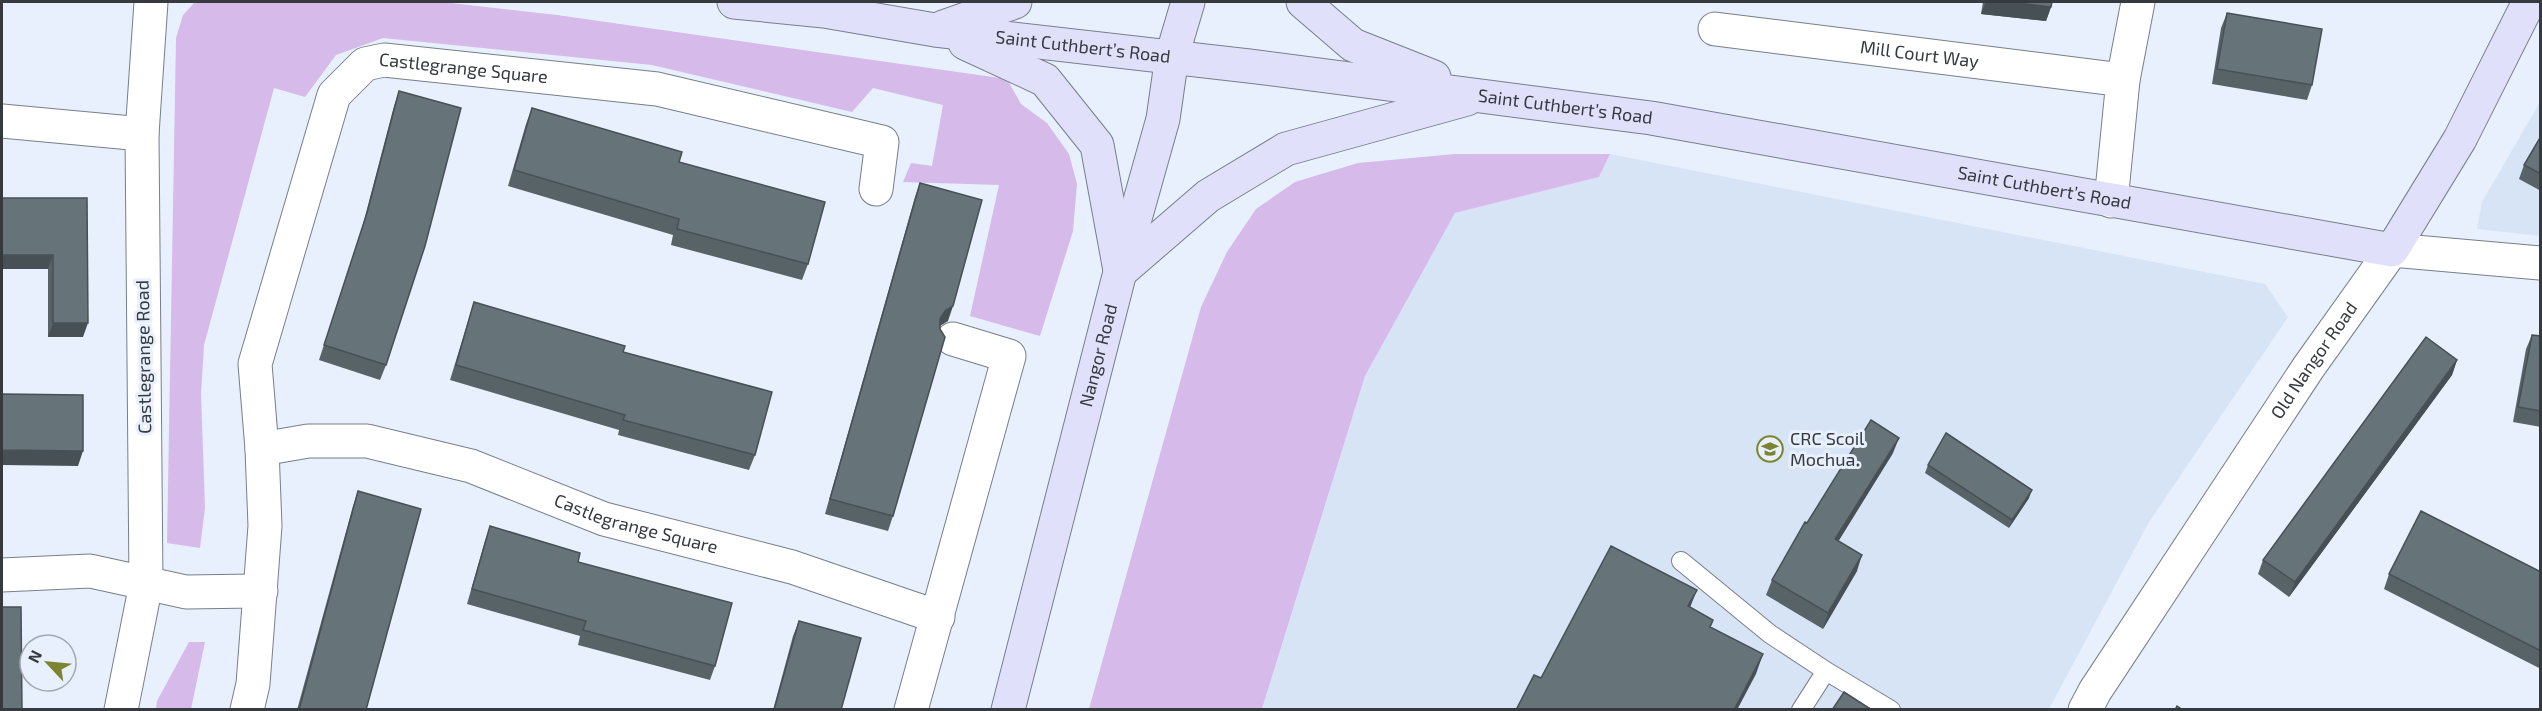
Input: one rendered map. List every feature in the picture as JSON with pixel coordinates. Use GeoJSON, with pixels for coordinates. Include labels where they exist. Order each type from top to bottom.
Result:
{"type":"FeatureCollection","features":[{"type":"Feature","properties":{"kind":"street","name":"Castlegrange Road"},"geometry":{"type":"LineString","coordinates":[[121,710],[146,584],[142,134],[151,2]]}},
{"type":"Feature","properties":{"kind":"street","name":"Saint Cuthbert’s Road"},"geometry":{"type":"LineString","coordinates":[[734,2],[824,11],[935,30],[1172,56],[1651,118],[2392,250]]}},
{"type":"Feature","properties":{"kind":"street"},"geometry":{"type":"LineString","coordinates":[[935,30],[1015,2]]}},
{"type":"Feature","properties":{"kind":"street","name":"Nangor Road"},"geometry":{"type":"LineString","coordinates":[[1008,710],[1120,273],[1163,119],[1172,56],[1188,2]]}},
{"type":"Feature","properties":{"kind":"street"},"geometry":{"type":"LineString","coordinates":[[1303,2],[1353,45],[1480,96]]}},
{"type":"Feature","properties":{"kind":"street"},"geometry":{"type":"LineString","coordinates":[[2111,201],[2123,80],[2138,2]]}},
{"type":"Feature","properties":{"kind":"street","name":"Old Nangor Road"},"geometry":{"type":"LineString","coordinates":[[2085,710],[2095,691],[2308,368],[2392,250],[2460,139],[2529,2]]}},
{"type":"Feature","properties":{"kind":"street","name":"Mill Court Way"},"geometry":{"type":"LineString","coordinates":[[1715,29],[2123,80]]}},
{"type":"Feature","properties":{"kind":"street"},"geometry":{"type":"LineString","coordinates":[[935,30],[1045,80],[1097,146],[1120,273]]}},
{"type":"Feature","properties":{"kind":"street","name":"Castlegrange Square"},"geometry":{"type":"LineString","coordinates":[[247,710],[253,684],[265,526],[255,364],[334,95],[365,64],[384,60],[657,89],[882,141],[876,189]]}},
{"type":"Feature","properties":{"kind":"street"},"geometry":{"type":"LineString","coordinates":[[1120,273],[1208,196],[1286,149],[1480,96]]}},
{"type":"Feature","properties":{"kind":"street"},"geometry":{"type":"LineString","coordinates":[[2,121],[142,134]]}},
{"type":"Feature","properties":{"kind":"street"},"geometry":{"type":"LineString","coordinates":[[2392,250],[2541,263]]}},
{"type":"Feature","properties":{"kind":"street"},"geometry":{"type":"LineString","coordinates":[[911,710],[1009,356],[953,339]]}},
{"type":"Feature","properties":{"kind":"street","name":"Castlegrange Square"},"geometry":{"type":"LineString","coordinates":[[262,449],[308,441],[367,441],[471,466],[604,519],[792,567],[938,617]]}},
{"type":"Feature","properties":{"kind":"street"},"geometry":{"type":"LineString","coordinates":[[2,575],[90,571],[186,592],[261,591]]}},
{"type":"Feature","properties":{"kind":"lane"},"geometry":{"type":"LineString","coordinates":[[1681,561],[1770,634],[1891,710]]}},
{"type":"Feature","properties":{"kind":"lane"},"geometry":{"type":"LineString","coordinates":[[1802,710],[1826,671]]}},
{"type":"Feature","properties":{"kind":"shaded area"},"geometry":{"type":"Polygon","coordinates":[[[195,2],[442,2],[557,15],[1007,79],[1021,104],[1047,123],[1069,154],[1077,184],[1073,231],[1040,336],[970,316],[999,185],[903,182],[911,163],[932,166],[943,105],[873,88],[852,112],[652,65],[383,38],[336,55],[305,97],[274,88],[204,345],[201,394],[205,508],[200,548],[167,543],[176,38],[183,15],[195,2]]]}},
{"type":"Feature","properties":{"kind":"shaded area"},"geometry":{"type":"Polygon","coordinates":[[[2540,102],[2540,236],[2477,229],[2482,202],[2540,102]]]}},
{"type":"Feature","properties":{"kind":"shaded area"},"geometry":{"type":"Polygon","coordinates":[[[1455,154],[1610,154],[1599,177],[1455,213],[1365,376],[1262,709],[1089,709],[1201,307],[1227,252],[1256,209],[1295,182],[1358,163],[1455,154]]]}},
{"type":"Feature","properties":{"kind":"shaded area","name":"CRC Scoil Mochua."},"geometry":{"type":"Polygon","coordinates":[[[1610,154],[2265,284],[2288,317],[2149,522],[2049,709],[1262,710],[1365,376],[1455,213],[1599,177],[1610,154]]]}},
{"type":"Feature","properties":{"kind":"shaded area"},"geometry":{"type":"Polygon","coordinates":[[[189,642],[205,642],[191,709],[156,709],[157,701],[189,642]]]}},
{"type":"Feature","properties":{"kind":"building"},"geometry":{"type":"Polygon","coordinates":[[[2009,2],[2052,2],[2051,7],[2009,2]]]}},
{"type":"Feature","properties":{"kind":"building"},"geometry":{"type":"Polygon","coordinates":[[[2227,13],[2322,29],[2312,85],[2217,69],[2227,13]]]}},
{"type":"Feature","properties":{"kind":"building"},"geometry":{"type":"Polygon","coordinates":[[[399,91],[461,108],[425,246],[386,365],[324,345],[367,213],[399,91]]]}},
{"type":"Feature","properties":{"kind":"building"},"geometry":{"type":"Polygon","coordinates":[[[532,108],[682,152],[679,162],[825,202],[808,264],[677,229],[679,219],[514,170],[532,108]]]}},
{"type":"Feature","properties":{"kind":"building"},"geometry":{"type":"Polygon","coordinates":[[[2541,136],[2541,174],[2524,165],[2541,136]]]}},
{"type":"Feature","properties":{"kind":"building"},"geometry":{"type":"Polygon","coordinates":[[[920,183],[982,200],[953,306],[945,311],[940,319],[940,329],[945,337],[893,516],[830,499],[920,183]]]}},
{"type":"Feature","properties":{"kind":"building"},"geometry":{"type":"Polygon","coordinates":[[[2,198],[87,198],[88,323],[53,323],[53,255],[2,255],[2,198]]]}},
{"type":"Feature","properties":{"kind":"building"},"geometry":{"type":"Polygon","coordinates":[[[474,302],[625,346],[623,352],[772,392],[755,455],[623,420],[625,415],[456,365],[474,302]]]}},
{"type":"Feature","properties":{"kind":"building"},"geometry":{"type":"Polygon","coordinates":[[[2532,335],[2541,336],[2541,411],[2518,407],[2532,335]]]}},
{"type":"Feature","properties":{"kind":"building"},"geometry":{"type":"Polygon","coordinates":[[[2426,337],[2457,360],[2295,582],[2263,560],[2426,337]]]}},
{"type":"Feature","properties":{"kind":"building"},"geometry":{"type":"Polygon","coordinates":[[[2,394],[83,395],[83,451],[2,450],[2,394]]]}},
{"type":"Feature","properties":{"kind":"building"},"geometry":{"type":"Polygon","coordinates":[[[1871,420],[1899,438],[1835,539],[1862,555],[1828,613],[1772,580],[1805,522],[1807,523],[1871,420]]]}},
{"type":"Feature","properties":{"kind":"building"},"geometry":{"type":"Polygon","coordinates":[[[1946,433],[2032,490],[2012,520],[1928,465],[1946,433]]]}},
{"type":"Feature","properties":{"kind":"building"},"geometry":{"type":"Polygon","coordinates":[[[358,491],[421,509],[366,710],[299,710],[358,491]]]}},
{"type":"Feature","properties":{"kind":"building"},"geometry":{"type":"Polygon","coordinates":[[[2421,511],[2541,572],[2541,651],[2389,574],[2421,511]]]}},
{"type":"Feature","properties":{"kind":"building"},"geometry":{"type":"Polygon","coordinates":[[[490,526],[580,553],[578,562],[732,603],[715,666],[583,630],[586,621],[472,589],[490,526]]]}},
{"type":"Feature","properties":{"kind":"building"},"geometry":{"type":"Polygon","coordinates":[[[1611,546],[1697,590],[1688,606],[1713,620],[1710,627],[1763,654],[1734,710],[1516,710],[1534,675],[1541,678],[1611,546]]]}},
{"type":"Feature","properties":{"kind":"building"},"geometry":{"type":"Polygon","coordinates":[[[2,607],[21,607],[21,633],[18,633],[18,693],[22,693],[22,710],[2,710],[2,607]]]}},
{"type":"Feature","properties":{"kind":"building"},"geometry":{"type":"Polygon","coordinates":[[[799,621],[861,638],[841,710],[774,710],[799,621]]]}},
{"type":"Feature","properties":{"kind":"building"},"geometry":{"type":"Polygon","coordinates":[[[1844,692],[1872,710],[1832,710],[1844,692]]]}},
{"type":"Feature","properties":{"kind":"place","name":"CRC Scoil Mochua."},"geometry":{"type":"Point","coordinates":[1770,449]}}]}
